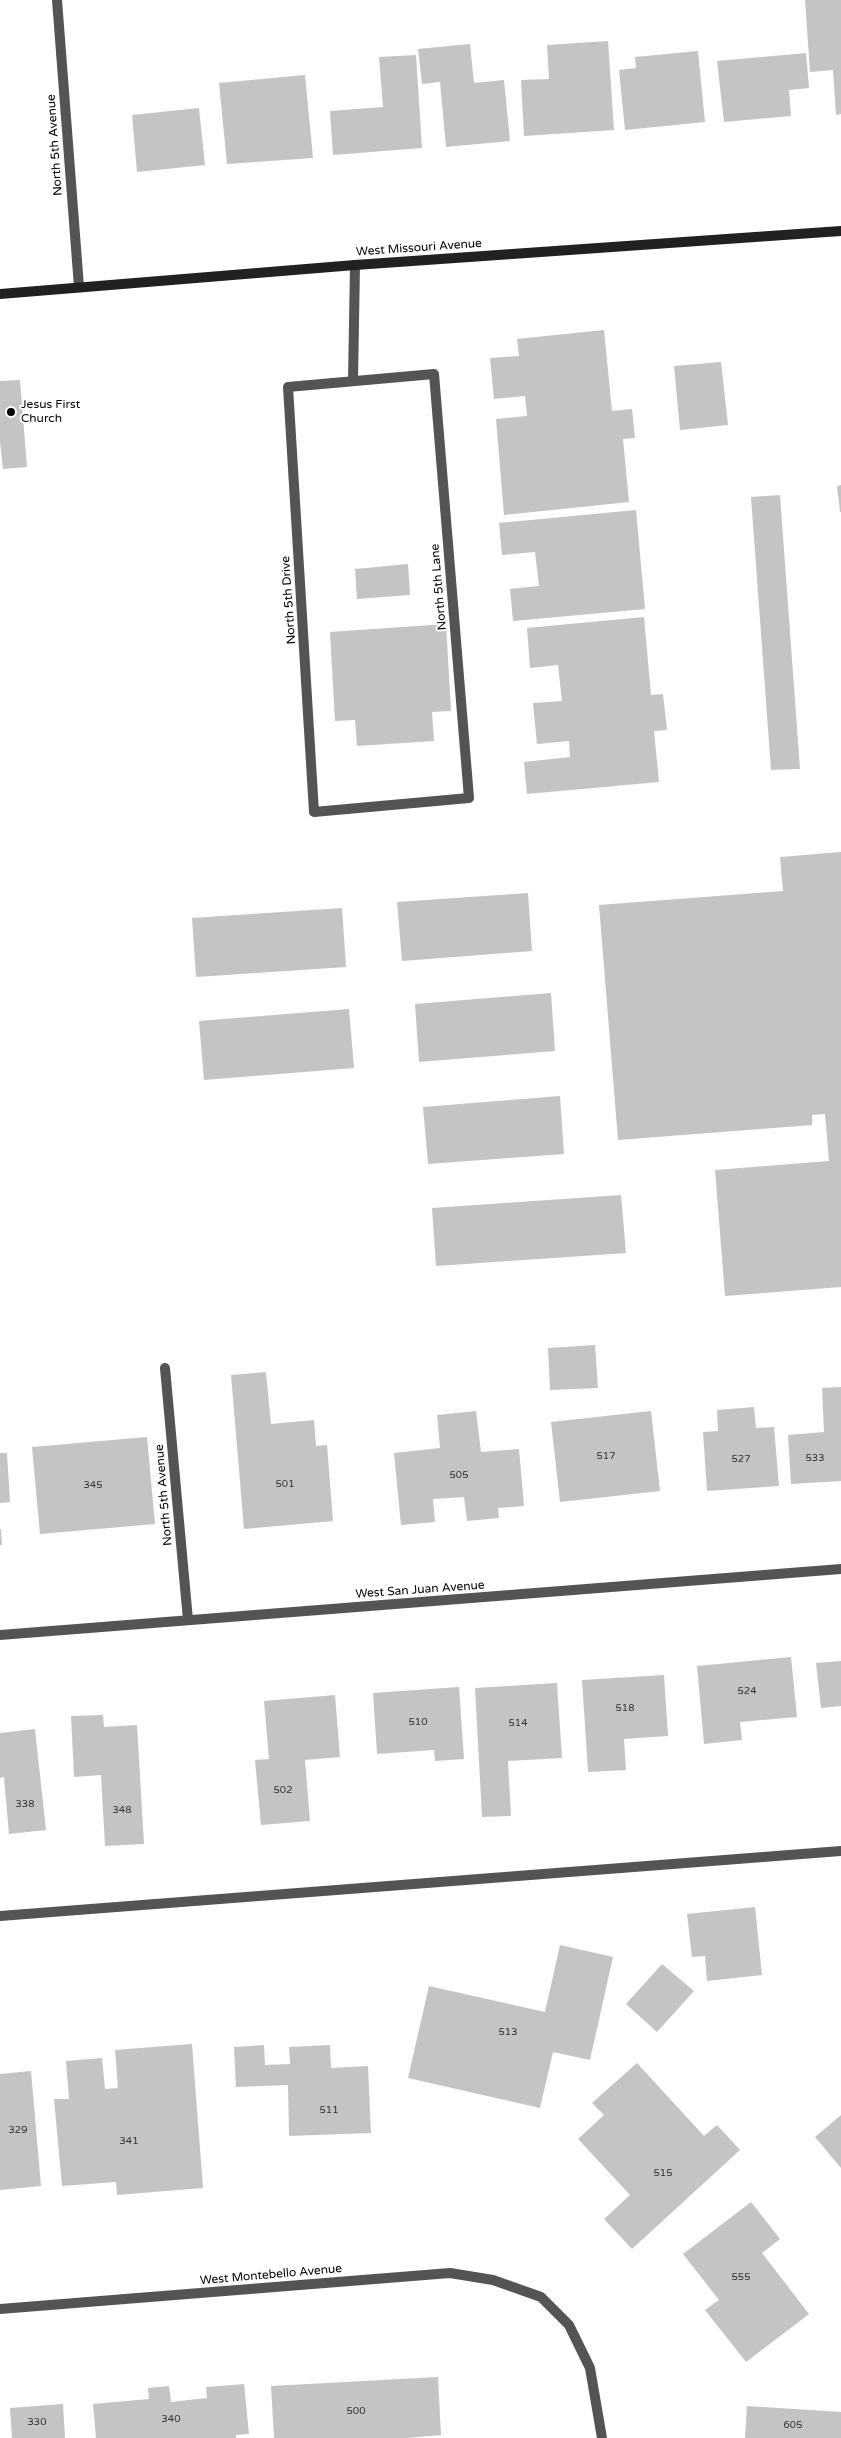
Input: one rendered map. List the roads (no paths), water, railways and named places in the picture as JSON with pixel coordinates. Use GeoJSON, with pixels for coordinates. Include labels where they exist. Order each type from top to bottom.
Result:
{"type":"FeatureCollection","features":[{"type":"Feature","properties":{"kind":"main road","name":"West Missouri Avenue"},"geometry":{"type":"LineString","coordinates":[[0,294],[355,265],[841,231]]}},
{"type":"Feature","properties":{"kind":"street","name":"North 5th Avenue"},"geometry":{"type":"LineString","coordinates":[[57,0],[79,287]]}},
{"type":"Feature","properties":{"kind":"street"},"geometry":{"type":"LineString","coordinates":[[353,381],[355,265]]}},
{"type":"Feature","properties":{"kind":"street","name":"North 5th Lane"},"geometry":{"type":"LineString","coordinates":[[314,812],[469,798],[434,374],[353,381]]}},
{"type":"Feature","properties":{"kind":"street","name":"North 5th Drive"},"geometry":{"type":"LineString","coordinates":[[314,812],[288,387],[353,381]]}},
{"type":"Feature","properties":{"kind":"street","name":"North 5th Avenue"},"geometry":{"type":"LineString","coordinates":[[165,1368],[188,1620]]}},
{"type":"Feature","properties":{"kind":"street","name":"West San Juan Avenue"},"geometry":{"type":"LineString","coordinates":[[0,1635],[841,1569]]}},
{"type":"Feature","properties":{"kind":"street"},"geometry":{"type":"LineString","coordinates":[[0,1916],[841,1851]]}},
{"type":"Feature","properties":{"kind":"street","name":"West Montebello Avenue"},"geometry":{"type":"LineString","coordinates":[[0,2309],[450,2273],[493,2280],[541,2297],[569,2325],[590,2368],[602,2438]]}},
{"type":"Feature","properties":{"kind":"place","name":"Jesus First Church"},"geometry":{"type":"Point","coordinates":[11,412]}}]}
